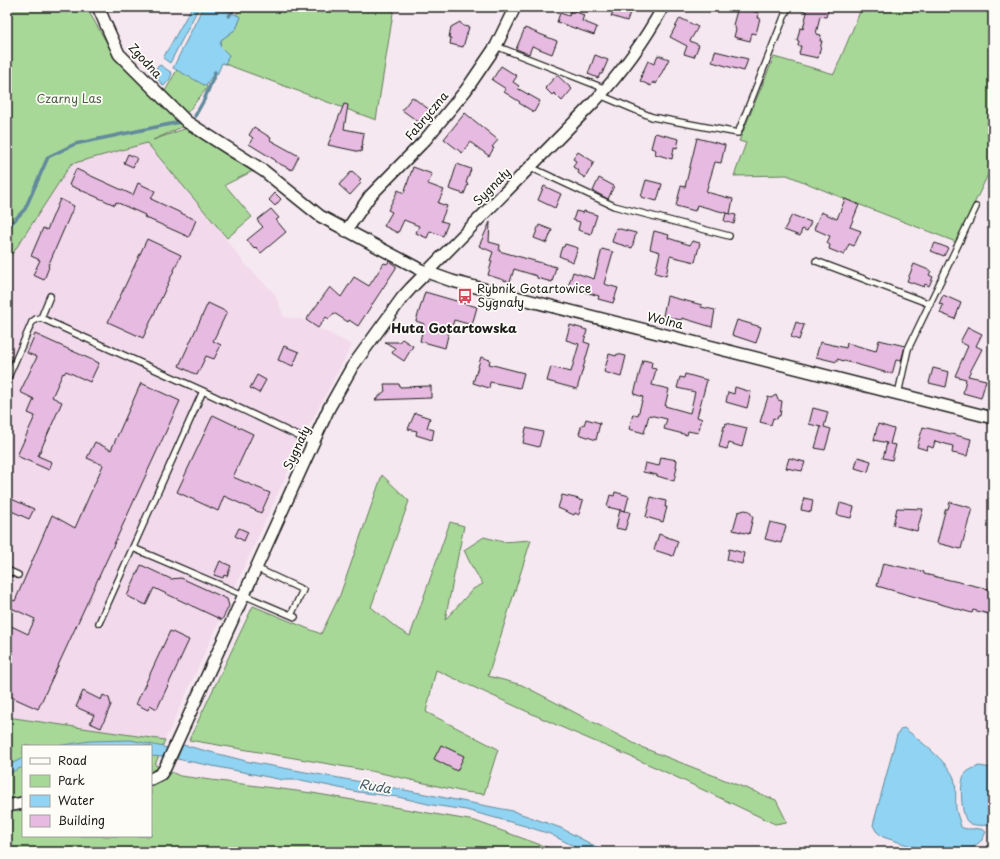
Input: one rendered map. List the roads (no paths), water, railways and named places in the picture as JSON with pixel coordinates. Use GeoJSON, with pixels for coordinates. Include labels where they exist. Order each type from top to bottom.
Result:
{"type":"FeatureCollection","features":[{"type":"Feature","properties":{"kind":"street","name":"Zgodna"},"geometry":{"type":"LineString","coordinates":[[98,7],[119,54],[187,122],[264,171],[320,216],[346,231]]}},
{"type":"Feature","properties":{"kind":"street","name":"Fabryczna"},"geometry":{"type":"LineString","coordinates":[[346,231],[370,196],[425,140],[466,90],[496,46],[515,7]]}},
{"type":"Feature","properties":{"kind":"street","name":"Sygnały"},"geometry":{"type":"LineString","coordinates":[[152,778],[161,774],[165,768],[329,408],[352,367],[402,298],[603,92],[636,50],[663,7]]}},
{"type":"Feature","properties":{"kind":"street"},"geometry":{"type":"LineString","coordinates":[[346,231],[426,272]]}},
{"type":"Feature","properties":{"kind":"street","name":"Wolna"},"geometry":{"type":"LineString","coordinates":[[426,272],[452,281],[993,418]]}},
{"type":"Feature","properties":{"kind":"street"},"geometry":{"type":"LineString","coordinates":[[7,806],[22,803]]}},
{"type":"Feature","properties":{"kind":"lane"},"geometry":{"type":"LineString","coordinates":[[496,46],[603,92],[652,117],[738,133],[788,7]]}},
{"type":"Feature","properties":{"kind":"lane"},"geometry":{"type":"LineString","coordinates":[[530,167],[614,206],[729,236]]}},
{"type":"Feature","properties":{"kind":"lane"},"geometry":{"type":"LineString","coordinates":[[898,394],[908,349],[976,207]]}},
{"type":"Feature","properties":{"kind":"lane"},"geometry":{"type":"LineString","coordinates":[[816,261],[930,304]]}},
{"type":"Feature","properties":{"kind":"lane"},"geometry":{"type":"LineString","coordinates":[[7,380],[32,322],[41,318],[50,296]]}},
{"type":"Feature","properties":{"kind":"lane"},"geometry":{"type":"LineString","coordinates":[[41,318],[204,391],[313,443]]}},
{"type":"Feature","properties":{"kind":"lane"},"geometry":{"type":"LineString","coordinates":[[99,623],[204,391]]}},
{"type":"Feature","properties":{"kind":"lane"},"geometry":{"type":"LineString","coordinates":[[133,548],[293,616],[303,590],[256,568]]}},
{"type":"Feature","properties":{"kind":"lane"},"geometry":{"type":"LineString","coordinates":[[7,570],[18,574]]}},
{"type":"Feature","properties":{"kind":"water"},"geometry":{"type":"Polygon","coordinates":[[[192,7],[199,7],[170,63],[163,58],[192,7]]]}},
{"type":"Feature","properties":{"kind":"water"},"geometry":{"type":"Polygon","coordinates":[[[203,7],[218,7],[241,17],[236,29],[221,40],[220,46],[229,55],[225,64],[222,63],[217,75],[212,76],[206,86],[173,68],[203,7]]]}},
{"type":"Feature","properties":{"kind":"water"},"geometry":{"type":"Polygon","coordinates":[[[160,65],[172,73],[170,79],[164,86],[151,72],[160,65]]]}},
{"type":"Feature","properties":{"kind":"water"},"geometry":{"type":"Polygon","coordinates":[[[904,728],[932,751],[951,772],[955,782],[956,809],[961,827],[967,829],[980,829],[986,832],[982,840],[968,852],[929,852],[883,837],[876,831],[873,825],[897,735],[901,729],[904,728]]]}},
{"type":"Feature","properties":{"kind":"water"},"geometry":{"type":"Polygon","coordinates":[[[131,740],[168,748],[164,757],[152,756],[152,745],[63,745],[90,741],[131,740]]]}},
{"type":"Feature","properties":{"kind":"water","name":"Ruda"},"geometry":{"type":"Polygon","coordinates":[[[183,745],[250,762],[513,811],[561,828],[606,852],[585,852],[550,834],[466,810],[432,805],[398,797],[358,792],[301,780],[283,780],[177,759],[183,745]]]}},
{"type":"Feature","properties":{"kind":"water"},"geometry":{"type":"Polygon","coordinates":[[[22,758],[22,767],[7,774],[7,766],[22,758]]]}},
{"type":"Feature","properties":{"kind":"water"},"geometry":{"type":"Polygon","coordinates":[[[979,766],[993,768],[993,825],[971,824],[966,819],[962,806],[961,791],[963,778],[968,771],[979,766]]]}},
{"type":"Feature","properties":{"kind":"waterway"},"geometry":{"type":"LineString","coordinates":[[229,16],[236,7]]}},
{"type":"Feature","properties":{"kind":"waterway"},"geometry":{"type":"LineString","coordinates":[[195,116],[204,100],[215,72]]}},
{"type":"Feature","properties":{"kind":"waterway"},"geometry":{"type":"LineString","coordinates":[[7,228],[25,209],[48,157],[75,144],[180,122]]}},
{"type":"Feature","properties":{"kind":"place","name":"Rybnik Gotartowice Sygnały"},"geometry":{"type":"Point","coordinates":[465,296]}},
{"type":"Feature","properties":{"kind":"district","name":"Huta Gotartowska"},"geometry":{"type":"Point","coordinates":[454,328]}},
{"type":"Feature","properties":{"kind":"park label","name":"Czarny Las"},"geometry":{"type":"Point","coordinates":[69,99]}}]}
